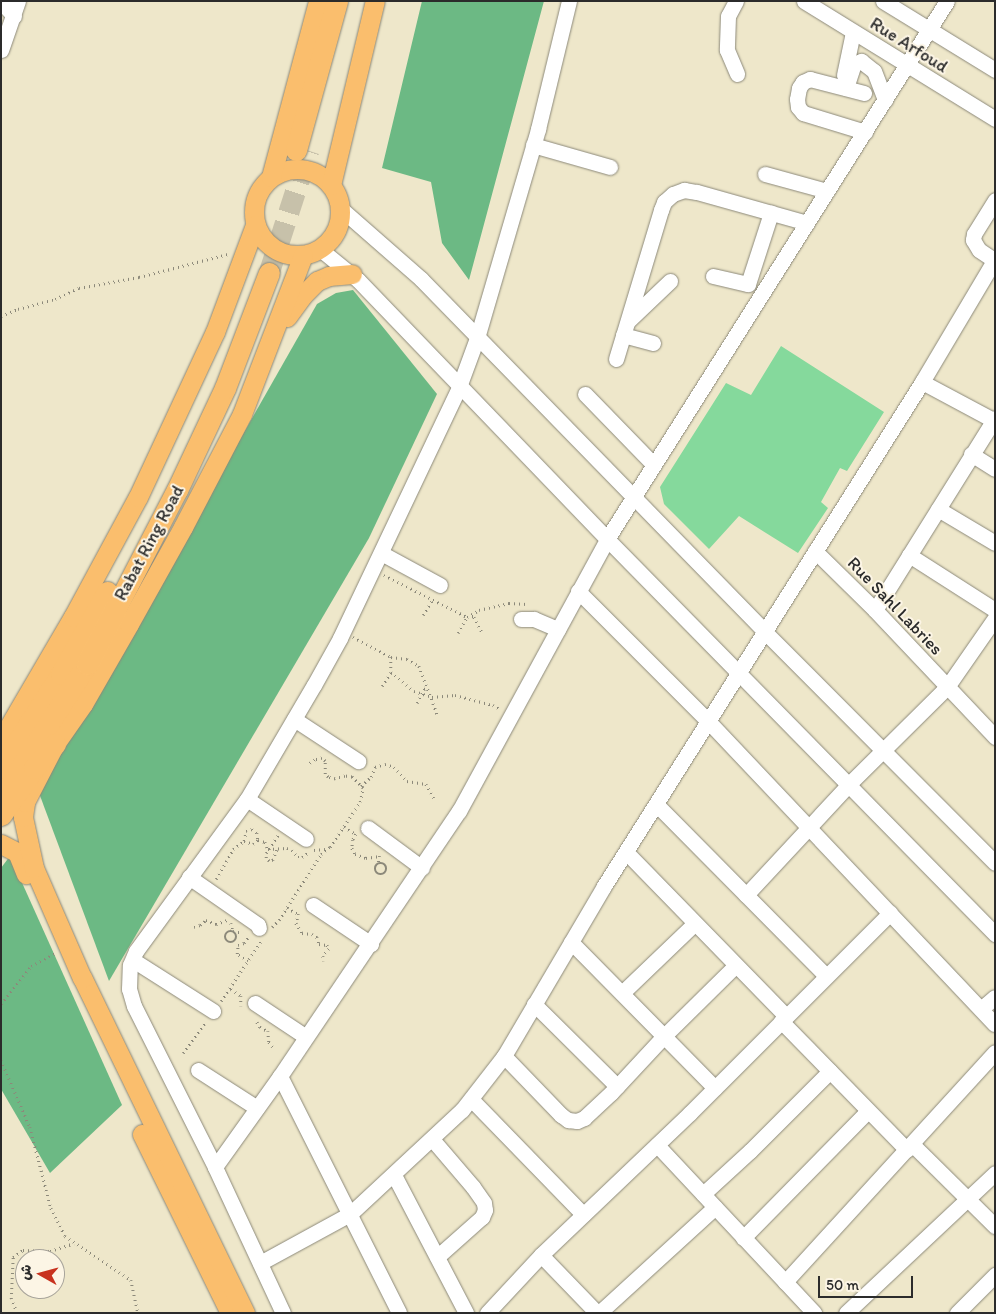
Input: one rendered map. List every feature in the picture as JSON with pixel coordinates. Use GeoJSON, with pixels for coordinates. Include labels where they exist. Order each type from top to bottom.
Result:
{"type":"FeatureCollection","features":[{"type":"Feature","properties":{"kind":"highway"},"geometry":{"type":"LineString","coordinates":[[337,1],[302,150],[351,1]]}},
{"type":"Feature","properties":{"kind":"highway","name":"Rabat Ring Road"},"geometry":{"type":"LineString","coordinates":[[1,767],[61,674],[138,536],[182,449],[263,270],[226,388],[177,490],[87,664],[1,798]]}},
{"type":"Feature","properties":{"kind":"highway"},"geometry":{"type":"LineString","coordinates":[[1,815],[34,768],[55,744]]}},
{"type":"Feature","properties":{"kind":"main road"},"geometry":{"type":"LineString","coordinates":[[1,740],[73,617],[142,488],[215,332],[255,225],[254,210],[257,195],[271,177],[318,1]]}},
{"type":"Feature","properties":{"kind":"main road"},"geometry":{"type":"LineString","coordinates":[[331,185],[374,1]]}},
{"type":"Feature","properties":{"kind":"main road"},"geometry":{"type":"LineString","coordinates":[[255,225],[262,238],[274,249],[288,255],[311,252],[329,242],[336,231],[340,208],[331,185],[321,176],[309,170],[296,169],[283,171],[271,177]]}},
{"type":"Feature","properties":{"kind":"main road"},"geometry":{"type":"LineString","coordinates":[[245,1313],[82,978],[34,868],[23,817],[25,802],[55,744],[82,704],[183,527],[242,414],[276,326],[311,252]]}},
{"type":"Feature","properties":{"kind":"main road"},"geometry":{"type":"LineString","coordinates":[[276,326],[286,319],[303,294],[317,281],[328,276],[352,274]]}},
{"type":"Feature","properties":{"kind":"main road"},"geometry":{"type":"LineString","coordinates":[[1,844],[17,852],[59,951],[139,1128],[230,1313]]}},
{"type":"Feature","properties":{"kind":"street"},"geometry":{"type":"LineString","coordinates":[[283,1313],[214,1167],[134,1006],[129,990],[130,965],[189,877],[247,799],[294,719],[343,632],[459,387],[477,338],[533,145],[569,1]]}},
{"type":"Feature","properties":{"kind":"street"},"geometry":{"type":"LineString","coordinates":[[736,1],[728,16],[727,50],[736,74]]}},
{"type":"Feature","properties":{"kind":"street","name":"Rue Arfoud"},"geometry":{"type":"LineString","coordinates":[[804,1],[995,119]]}},
{"type":"Feature","properties":{"kind":"street","name":"Rue Arfoud"},"geometry":{"type":"LineString","coordinates":[[883,1],[995,70]]}},
{"type":"Feature","properties":{"kind":"street"},"geometry":{"type":"LineString","coordinates":[[214,1167],[280,1076],[371,944],[459,811],[607,540],[947,1]]}},
{"type":"Feature","properties":{"kind":"street"},"geometry":{"type":"LineString","coordinates":[[1,2],[16,9],[1,50]]}},
{"type":"Feature","properties":{"kind":"street"},"geometry":{"type":"LineString","coordinates":[[843,87],[853,32]]}},
{"type":"Feature","properties":{"kind":"street"},"geometry":{"type":"LineString","coordinates":[[843,87],[854,64],[861,61],[874,71],[885,100]]}},
{"type":"Feature","properties":{"kind":"street"},"geometry":{"type":"LineString","coordinates":[[864,93],[810,80],[803,82],[799,88],[798,107],[803,114],[865,132]]}},
{"type":"Feature","properties":{"kind":"street"},"geometry":{"type":"LineString","coordinates":[[533,145],[610,167]]}},
{"type":"Feature","properties":{"kind":"street"},"geometry":{"type":"LineString","coordinates":[[765,174],[827,191]]}},
{"type":"Feature","properties":{"kind":"street"},"geometry":{"type":"LineString","coordinates":[[616,359],[661,210],[664,202],[673,194],[684,190],[696,192],[807,223]]}},
{"type":"Feature","properties":{"kind":"street"},"geometry":{"type":"LineString","coordinates":[[260,1263],[350,1214],[432,1140],[471,1099],[504,1056],[626,852],[738,671],[816,552],[922,382],[994,260],[979,250],[974,240],[974,234],[995,200]]}},
{"type":"Feature","properties":{"kind":"street"},"geometry":{"type":"LineString","coordinates":[[340,208],[421,279],[633,498],[995,863]]}},
{"type":"Feature","properties":{"kind":"street"},"geometry":{"type":"LineString","coordinates":[[713,276],[748,284],[771,213]]}},
{"type":"Feature","properties":{"kind":"street"},"geometry":{"type":"LineString","coordinates":[[311,252],[352,274],[607,540],[995,934]]}},
{"type":"Feature","properties":{"kind":"street"},"geometry":{"type":"LineString","coordinates":[[625,328],[670,281]]}},
{"type":"Feature","properties":{"kind":"street"},"geometry":{"type":"LineString","coordinates":[[625,328],[654,343]]}},
{"type":"Feature","properties":{"kind":"street"},"geometry":{"type":"LineString","coordinates":[[875,610],[994,420],[922,382]]}},
{"type":"Feature","properties":{"kind":"street"},"geometry":{"type":"LineString","coordinates":[[585,394],[654,465]]}},
{"type":"Feature","properties":{"kind":"street"},"geometry":{"type":"LineString","coordinates":[[972,454],[995,469]]}},
{"type":"Feature","properties":{"kind":"street"},"geometry":{"type":"LineString","coordinates":[[938,509],[995,542]]}},
{"type":"Feature","properties":{"kind":"street","name":"Rue Sahl Labries"},"geometry":{"type":"LineString","coordinates":[[816,552],[875,610],[995,737]]}},
{"type":"Feature","properties":{"kind":"street"},"geometry":{"type":"LineString","coordinates":[[381,553],[440,585]]}},
{"type":"Feature","properties":{"kind":"street"},"geometry":{"type":"LineString","coordinates":[[746,895],[810,829],[849,784],[884,752],[947,687],[994,619],[909,555]]}},
{"type":"Feature","properties":{"kind":"street"},"geometry":{"type":"LineString","coordinates":[[578,591],[708,721],[995,1024]]}},
{"type":"Feature","properties":{"kind":"street"},"geometry":{"type":"LineString","coordinates":[[521,619],[534,619],[558,629]]}},
{"type":"Feature","properties":{"kind":"street"},"geometry":{"type":"LineString","coordinates":[[1,727],[18,712]]}},
{"type":"Feature","properties":{"kind":"street"},"geometry":{"type":"LineString","coordinates":[[294,719],[358,761]]}},
{"type":"Feature","properties":{"kind":"street"},"geometry":{"type":"LineString","coordinates":[[247,799],[306,839]]}},
{"type":"Feature","properties":{"kind":"street"},"geometry":{"type":"LineString","coordinates":[[656,804],[826,976]]}},
{"type":"Feature","properties":{"kind":"street"},"geometry":{"type":"LineString","coordinates":[[368,828],[422,868]]}},
{"type":"Feature","properties":{"kind":"street"},"geometry":{"type":"LineString","coordinates":[[626,852],[695,923],[868,1111],[969,1198],[995,1226]]}},
{"type":"Feature","properties":{"kind":"street"},"geometry":{"type":"LineString","coordinates":[[189,877],[258,925],[259,931]]}},
{"type":"Feature","properties":{"kind":"street"},"geometry":{"type":"LineString","coordinates":[[313,905],[371,944]]}},
{"type":"Feature","properties":{"kind":"street"},"geometry":{"type":"LineString","coordinates":[[487,1313],[541,1255],[657,1145],[890,913]]}},
{"type":"Feature","properties":{"kind":"street"},"geometry":{"type":"LineString","coordinates":[[622,993],[695,923]]}},
{"type":"Feature","properties":{"kind":"street"},"geometry":{"type":"LineString","coordinates":[[571,942],[715,1088]]}},
{"type":"Feature","properties":{"kind":"street"},"geometry":{"type":"LineString","coordinates":[[133,960],[213,1011]]}},
{"type":"Feature","properties":{"kind":"street"},"geometry":{"type":"LineString","coordinates":[[504,1056],[562,1115],[573,1122],[584,1118],[735,966]]}},
{"type":"Feature","properties":{"kind":"street"},"geometry":{"type":"LineString","coordinates":[[981,1009],[995,997]]}},
{"type":"Feature","properties":{"kind":"street"},"geometry":{"type":"LineString","coordinates":[[255,1003],[306,1037]]}},
{"type":"Feature","properties":{"kind":"street"},"geometry":{"type":"LineString","coordinates":[[534,1004],[617,1086]]}},
{"type":"Feature","properties":{"kind":"street"},"geometry":{"type":"LineString","coordinates":[[785,1282],[995,1052]]}},
{"type":"Feature","properties":{"kind":"street"},"geometry":{"type":"LineString","coordinates":[[198,1070],[257,1108]]}},
{"type":"Feature","properties":{"kind":"street"},"geometry":{"type":"LineString","coordinates":[[702,1194],[750,1151],[830,1071]]}},
{"type":"Feature","properties":{"kind":"street"},"geometry":{"type":"LineString","coordinates":[[280,1076],[398,1313]]}},
{"type":"Feature","properties":{"kind":"street"},"geometry":{"type":"LineString","coordinates":[[471,1099],[583,1214]]}},
{"type":"Feature","properties":{"kind":"street"},"geometry":{"type":"LineString","coordinates":[[743,1238],[868,1111]]}},
{"type":"Feature","properties":{"kind":"street"},"geometry":{"type":"LineString","coordinates":[[432,1140],[476,1192],[484,1203],[485,1210],[482,1217],[437,1258]]}},
{"type":"Feature","properties":{"kind":"street"},"geometry":{"type":"LineString","coordinates":[[657,1145],[814,1313]]}},
{"type":"Feature","properties":{"kind":"street"},"geometry":{"type":"LineString","coordinates":[[846,1313],[995,1173]]}},
{"type":"Feature","properties":{"kind":"street"},"geometry":{"type":"LineString","coordinates":[[394,1175],[466,1313]]}},
{"type":"Feature","properties":{"kind":"street"},"geometry":{"type":"LineString","coordinates":[[541,1255],[593,1312],[715,1208]]}},
{"type":"Feature","properties":{"kind":"street"},"geometry":{"type":"LineString","coordinates":[[957,1313],[995,1276]]}},
{"type":"Feature","properties":{"kind":"path"},"geometry":{"type":"LineString","coordinates":[[1,316],[18,309],[55,299],[79,288],[139,277],[247,248]]}},
{"type":"Feature","properties":{"kind":"path"},"geometry":{"type":"LineString","coordinates":[[373,569],[467,617],[474,618],[483,634]]}},
{"type":"Feature","properties":{"kind":"path"},"geometry":{"type":"LineString","coordinates":[[458,633],[467,617],[479,610],[493,605],[520,603],[532,606]]}},
{"type":"Feature","properties":{"kind":"path"},"geometry":{"type":"LineString","coordinates":[[343,632],[391,657],[407,659],[419,666],[438,716]]}},
{"type":"Feature","properties":{"kind":"path"},"geometry":{"type":"LineString","coordinates":[[382,686],[391,672],[391,657]]}},
{"type":"Feature","properties":{"kind":"path"},"geometry":{"type":"LineString","coordinates":[[391,672],[420,694],[432,697],[455,695],[474,699],[493,705],[512,716]]}},
{"type":"Feature","properties":{"kind":"path"},"geometry":{"type":"LineString","coordinates":[[417,703],[420,694],[428,688]]}},
{"type":"Feature","properties":{"kind":"path"},"geometry":{"type":"LineString","coordinates":[[309,764],[322,758],[325,761],[325,774],[328,777],[335,779],[345,776],[352,777],[361,786]]}},
{"type":"Feature","properties":{"kind":"path"},"geometry":{"type":"LineString","coordinates":[[268,849],[277,850],[283,848],[292,850],[298,857],[302,857],[310,852],[330,847],[360,802],[361,786],[371,777],[375,767],[385,764],[394,767],[407,781],[426,784],[434,798]]}},
{"type":"Feature","properties":{"kind":"path"},"geometry":{"type":"LineString","coordinates":[[344,827],[356,834],[352,848],[355,854],[366,858],[380,856],[376,871],[383,875],[386,872],[386,867],[378,864]]}},
{"type":"Feature","properties":{"kind":"path"},"geometry":{"type":"LineString","coordinates":[[208,891],[214,885],[220,868],[230,857],[233,849],[244,841],[246,831],[252,830],[257,833],[258,840]]}},
{"type":"Feature","properties":{"kind":"path"},"geometry":{"type":"LineString","coordinates":[[258,840],[265,842],[268,849],[266,856],[269,861],[273,860],[277,850]]}},
{"type":"Feature","properties":{"kind":"path"},"geometry":{"type":"LineString","coordinates":[[244,841],[253,844],[258,840]]}},
{"type":"Feature","properties":{"kind":"path"},"geometry":{"type":"LineString","coordinates":[[249,962],[237,954],[238,945],[244,943],[287,908],[325,849]]}},
{"type":"Feature","properties":{"kind":"path"},"geometry":{"type":"LineString","coordinates":[[287,908],[298,914],[296,923],[302,934],[312,934],[317,937],[319,944],[327,945],[329,949],[323,956],[324,961]]}},
{"type":"Feature","properties":{"kind":"path"},"geometry":{"type":"LineString","coordinates":[[194,927],[200,926],[206,920],[216,924],[228,920],[232,924],[234,932],[236,934],[236,940],[229,943],[225,935],[230,931],[234,932],[241,932],[259,931]]}},
{"type":"Feature","properties":{"kind":"path"},"geometry":{"type":"LineString","coordinates":[[183,1053],[249,962],[259,931]]}},
{"type":"Feature","properties":{"kind":"path"},"geometry":{"type":"LineString","coordinates":[[1,1004],[31,966],[59,951]]}},
{"type":"Feature","properties":{"kind":"path"},"geometry":{"type":"LineString","coordinates":[[1,1060],[30,1127],[52,1208],[65,1236],[131,1280],[138,1313]]}},
{"type":"Feature","properties":{"kind":"path"},"geometry":{"type":"LineString","coordinates":[[17,1313],[10,1299],[13,1256],[23,1250],[50,1251],[74,1243]]}},
{"type":"Feature","properties":{"kind":"green space"},"geometry":{"type":"Polygon","coordinates":[[[422,1],[544,1],[469,280],[442,243],[431,182],[382,168],[422,1]]]}},
{"type":"Feature","properties":{"kind":"green space"},"geometry":{"type":"Polygon","coordinates":[[[353,290],[437,394],[369,538],[109,981],[39,793],[317,304],[336,293],[353,290]]]}},
{"type":"Feature","properties":{"kind":"green space"},"geometry":{"type":"Polygon","coordinates":[[[781,346],[884,412],[847,471],[840,468],[821,502],[828,508],[798,553],[739,516],[709,549],[664,504],[660,487],[726,383],[751,395],[781,346]]]}},
{"type":"Feature","properties":{"kind":"green space"},"geometry":{"type":"Polygon","coordinates":[[[10,856],[122,1105],[50,1173],[1,1089],[1,868],[10,856]]]}},
{"type":"Feature","properties":{"kind":"tunnel"},"geometry":{"type":"LineString","coordinates":[[269,273],[309,150]]}}]}
